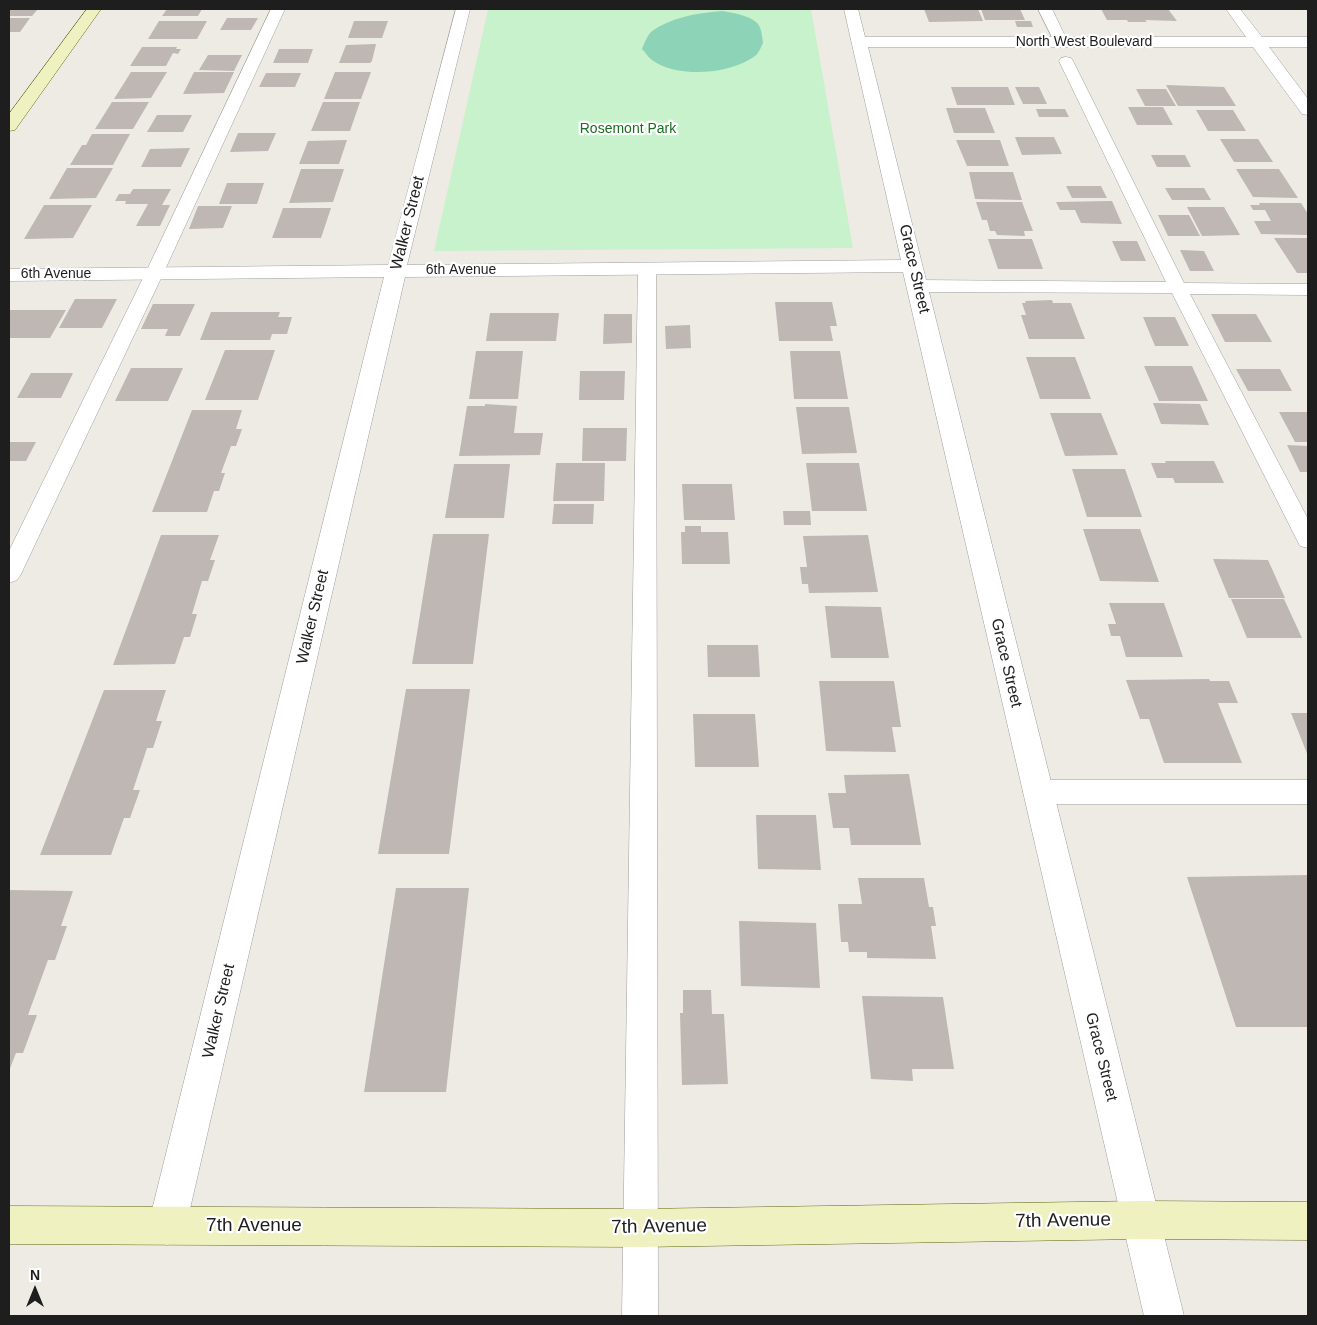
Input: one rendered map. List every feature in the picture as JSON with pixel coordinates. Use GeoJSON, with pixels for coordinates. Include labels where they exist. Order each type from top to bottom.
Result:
{"type":"FeatureCollection","features":[{"type":"Feature","properties":{"kind":"street"},"geometry":{"type":"LineString","coordinates":[[9,126],[94,9]]}},
{"type":"Feature","properties":{"kind":"street","name":"Walker Street"},"geometry":{"type":"LineString","coordinates":[[167,1226],[396,270],[463,9]]}},
{"type":"Feature","properties":{"kind":"street","name":"Grace Street"},"geometry":{"type":"LineString","coordinates":[[851,9],[869,55],[916,276],[1037,792],[1164,1316]]}},
{"type":"Feature","properties":{"kind":"street"},"geometry":{"type":"LineString","coordinates":[[1233,9],[1308,110]]}},
{"type":"Feature","properties":{"kind":"street","name":"North West Boulevard"},"geometry":{"type":"LineString","coordinates":[[869,55],[1060,42],[1308,42]]}},
{"type":"Feature","properties":{"kind":"street","name":"North West Boulevard"},"geometry":{"type":"LineString","coordinates":[[1046,61],[1085,61]]}},
{"type":"Feature","properties":{"kind":"street"},"geometry":{"type":"LineString","coordinates":[[1252,61],[1290,61]]}},
{"type":"Feature","properties":{"kind":"street","name":"6th Avenue"},"geometry":{"type":"LineString","coordinates":[[9,275],[647,269],[916,276]]}},
{"type":"Feature","properties":{"kind":"street","name":"7th Avenue"},"geometry":{"type":"LineString","coordinates":[[9,1225],[640,1228],[1141,1220],[1308,1221]]}},
{"type":"Feature","properties":{"kind":"lane"},"geometry":{"type":"LineString","coordinates":[[9,574],[154,274],[278,9]]}},
{"type":"Feature","properties":{"kind":"lane"},"geometry":{"type":"LineString","coordinates":[[1045,9],[1060,42]]}},
{"type":"Feature","properties":{"kind":"lane"},"geometry":{"type":"LineString","coordinates":[[1066,61],[1178,288],[1308,540]]}},
{"type":"Feature","properties":{"kind":"lane"},"geometry":{"type":"LineString","coordinates":[[640,1316],[647,269]]}},
{"type":"Feature","properties":{"kind":"lane"},"geometry":{"type":"LineString","coordinates":[[916,276],[1178,288],[1308,289]]}},
{"type":"Feature","properties":{"kind":"lane"},"geometry":{"type":"LineString","coordinates":[[1037,792],[1308,792]]}},
{"type":"Feature","properties":{"kind":"green space","name":"Rosemont Park"},"geometry":{"type":"Polygon","coordinates":[[[488,9],[811,9],[853,248],[434,251],[488,9]]]}},
{"type":"Feature","properties":{"kind":"green space"},"geometry":{"type":"Polygon","coordinates":[[[722,11],[750,18],[760,27],[763,43],[760,50],[745,62],[719,70],[690,72],[663,66],[652,60],[642,49],[651,32],[667,23],[694,15],[722,11]]]}},
{"type":"Feature","properties":{"kind":"building"},"geometry":{"type":"Polygon","coordinates":[[[9,9],[38,9],[32,16],[9,16],[9,9]]]}},
{"type":"Feature","properties":{"kind":"building"},"geometry":{"type":"Polygon","coordinates":[[[167,9],[202,9],[198,16],[162,16],[167,9]]]}},
{"type":"Feature","properties":{"kind":"building"},"geometry":{"type":"Polygon","coordinates":[[[924,9],[978,9],[983,21],[929,22],[924,9]]]}},
{"type":"Feature","properties":{"kind":"building"},"geometry":{"type":"Polygon","coordinates":[[[981,9],[1020,9],[1025,20],[985,20],[981,9]]]}},
{"type":"Feature","properties":{"kind":"building"},"geometry":{"type":"Polygon","coordinates":[[[1101,9],[1168,9],[1177,21],[1145,20],[1147,22],[1128,22],[1127,20],[1107,20],[1101,9]]]}},
{"type":"Feature","properties":{"kind":"building"},"geometry":{"type":"Polygon","coordinates":[[[9,18],[30,18],[20,32],[9,32],[9,18]]]}},
{"type":"Feature","properties":{"kind":"building"},"geometry":{"type":"Polygon","coordinates":[[[227,18],[258,18],[251,30],[220,30],[227,18]]]}},
{"type":"Feature","properties":{"kind":"building"},"geometry":{"type":"Polygon","coordinates":[[[159,21],[207,21],[197,39],[148,39],[159,21]]]}},
{"type":"Feature","properties":{"kind":"building"},"geometry":{"type":"Polygon","coordinates":[[[354,21],[388,21],[382,38],[348,38],[354,21]]]}},
{"type":"Feature","properties":{"kind":"building"},"geometry":{"type":"Polygon","coordinates":[[[1015,21],[1031,21],[1033,27],[1017,27],[1015,21]]]}},
{"type":"Feature","properties":{"kind":"building"},"geometry":{"type":"Polygon","coordinates":[[[376,44],[370,63],[339,63],[346,45],[376,44]]]}},
{"type":"Feature","properties":{"kind":"building"},"geometry":{"type":"Polygon","coordinates":[[[142,47],[177,47],[176,49],[181,49],[178,54],[173,53],[166,66],[130,66],[142,47]]]}},
{"type":"Feature","properties":{"kind":"building"},"geometry":{"type":"Polygon","coordinates":[[[279,49],[313,49],[308,63],[273,63],[279,49]]]}},
{"type":"Feature","properties":{"kind":"building"},"geometry":{"type":"Polygon","coordinates":[[[208,55],[242,55],[234,71],[199,70],[208,55]]]}},
{"type":"Feature","properties":{"kind":"building"},"geometry":{"type":"Polygon","coordinates":[[[131,72],[167,72],[151,98],[114,99],[131,72]]]}},
{"type":"Feature","properties":{"kind":"building"},"geometry":{"type":"Polygon","coordinates":[[[194,72],[234,72],[224,93],[183,94],[194,72]]]}},
{"type":"Feature","properties":{"kind":"building"},"geometry":{"type":"Polygon","coordinates":[[[335,72],[371,72],[361,99],[324,99],[335,72]]]}},
{"type":"Feature","properties":{"kind":"building"},"geometry":{"type":"Polygon","coordinates":[[[266,73],[301,73],[295,87],[259,87],[266,73]]]}},
{"type":"Feature","properties":{"kind":"building"},"geometry":{"type":"Polygon","coordinates":[[[1166,85],[1224,87],[1236,106],[1178,106],[1166,85]]]}},
{"type":"Feature","properties":{"kind":"building"},"geometry":{"type":"Polygon","coordinates":[[[951,87],[1008,87],[1015,105],[957,105],[951,87]]]}},
{"type":"Feature","properties":{"kind":"building"},"geometry":{"type":"Polygon","coordinates":[[[1015,87],[1039,87],[1047,104],[1023,104],[1015,87]]]}},
{"type":"Feature","properties":{"kind":"building"},"geometry":{"type":"Polygon","coordinates":[[[1136,89],[1166,89],[1176,106],[1145,106],[1136,89]]]}},
{"type":"Feature","properties":{"kind":"building"},"geometry":{"type":"Polygon","coordinates":[[[112,102],[149,102],[133,129],[95,129],[112,102]]]}},
{"type":"Feature","properties":{"kind":"building"},"geometry":{"type":"Polygon","coordinates":[[[323,102],[360,102],[350,131],[311,131],[323,102]]]}},
{"type":"Feature","properties":{"kind":"building"},"geometry":{"type":"Polygon","coordinates":[[[1128,107],[1163,107],[1173,125],[1137,125],[1128,107]]]}},
{"type":"Feature","properties":{"kind":"building"},"geometry":{"type":"Polygon","coordinates":[[[946,108],[985,108],[995,133],[954,133],[946,108]]]}},
{"type":"Feature","properties":{"kind":"building"},"geometry":{"type":"Polygon","coordinates":[[[1036,109],[1065,109],[1069,117],[1039,117],[1036,109]]]}},
{"type":"Feature","properties":{"kind":"building"},"geometry":{"type":"Polygon","coordinates":[[[1196,110],[1233,110],[1246,131],[1208,131],[1196,110]]]}},
{"type":"Feature","properties":{"kind":"building"},"geometry":{"type":"Polygon","coordinates":[[[157,115],[192,115],[183,132],[147,132],[157,115]]]}},
{"type":"Feature","properties":{"kind":"building"},"geometry":{"type":"Polygon","coordinates":[[[238,133],[276,133],[268,151],[230,152],[238,133]]]}},
{"type":"Feature","properties":{"kind":"building"},"geometry":{"type":"Polygon","coordinates":[[[92,134],[130,134],[113,165],[70,165],[82,145],[86,145],[92,134]]]}},
{"type":"Feature","properties":{"kind":"building"},"geometry":{"type":"Polygon","coordinates":[[[1015,137],[1054,137],[1062,154],[1022,155],[1015,137]]]}},
{"type":"Feature","properties":{"kind":"building"},"geometry":{"type":"Polygon","coordinates":[[[1220,139],[1258,139],[1273,162],[1234,162],[1220,139]]]}},
{"type":"Feature","properties":{"kind":"building"},"geometry":{"type":"Polygon","coordinates":[[[347,140],[339,164],[299,164],[308,141],[347,140]]]}},
{"type":"Feature","properties":{"kind":"building"},"geometry":{"type":"Polygon","coordinates":[[[956,140],[1000,140],[1009,166],[967,166],[956,140]]]}},
{"type":"Feature","properties":{"kind":"building"},"geometry":{"type":"Polygon","coordinates":[[[190,148],[181,167],[141,167],[150,149],[190,148]]]}},
{"type":"Feature","properties":{"kind":"building"},"geometry":{"type":"Polygon","coordinates":[[[1151,155],[1185,155],[1191,167],[1157,167],[1151,155]]]}},
{"type":"Feature","properties":{"kind":"building"},"geometry":{"type":"Polygon","coordinates":[[[67,168],[113,168],[96,198],[49,199],[67,168]]]}},
{"type":"Feature","properties":{"kind":"building"},"geometry":{"type":"Polygon","coordinates":[[[301,169],[344,169],[333,202],[289,203],[301,169]]]}},
{"type":"Feature","properties":{"kind":"building"},"geometry":{"type":"Polygon","coordinates":[[[1236,169],[1279,169],[1298,198],[1253,197],[1236,169]]]}},
{"type":"Feature","properties":{"kind":"building"},"geometry":{"type":"Polygon","coordinates":[[[969,172],[1013,172],[1022,200],[975,199],[969,172]]]}},
{"type":"Feature","properties":{"kind":"building"},"geometry":{"type":"Polygon","coordinates":[[[227,183],[264,183],[257,204],[219,204],[227,183]]]}},
{"type":"Feature","properties":{"kind":"building"},"geometry":{"type":"Polygon","coordinates":[[[1066,186],[1101,186],[1107,198],[1072,198],[1066,186]]]}},
{"type":"Feature","properties":{"kind":"building"},"geometry":{"type":"Polygon","coordinates":[[[1165,188],[1204,188],[1211,200],[1172,200],[1165,188]]]}},
{"type":"Feature","properties":{"kind":"building"},"geometry":{"type":"Polygon","coordinates":[[[133,189],[171,189],[162,205],[170,205],[160,226],[136,226],[148,204],[125,204],[126,201],[115,201],[119,194],[130,194],[133,189]]]}},
{"type":"Feature","properties":{"kind":"building"},"geometry":{"type":"Polygon","coordinates":[[[1112,201],[1122,224],[1081,223],[1075,210],[1060,210],[1056,202],[1112,201]]]}},
{"type":"Feature","properties":{"kind":"building"},"geometry":{"type":"Polygon","coordinates":[[[976,202],[1022,202],[1033,231],[1024,231],[1025,236],[997,235],[995,231],[990,231],[987,220],[982,220],[976,202]]]}},
{"type":"Feature","properties":{"kind":"building"},"geometry":{"type":"Polygon","coordinates":[[[1259,203],[1301,203],[1308,214],[1308,235],[1261,234],[1254,221],[1271,221],[1265,210],[1253,210],[1250,205],[1260,205],[1259,203]]]}},
{"type":"Feature","properties":{"kind":"building"},"geometry":{"type":"Polygon","coordinates":[[[44,205],[92,205],[73,238],[24,239],[44,205]]]}},
{"type":"Feature","properties":{"kind":"building"},"geometry":{"type":"Polygon","coordinates":[[[198,206],[232,206],[223,228],[189,229],[198,206]]]}},
{"type":"Feature","properties":{"kind":"building"},"geometry":{"type":"Polygon","coordinates":[[[1187,207],[1224,207],[1240,235],[1202,236],[1187,207]]]}},
{"type":"Feature","properties":{"kind":"building"},"geometry":{"type":"Polygon","coordinates":[[[283,208],[331,208],[321,238],[272,238],[283,208]]]}},
{"type":"Feature","properties":{"kind":"building"},"geometry":{"type":"Polygon","coordinates":[[[1158,215],[1189,215],[1200,236],[1168,236],[1158,215]]]}},
{"type":"Feature","properties":{"kind":"building"},"geometry":{"type":"Polygon","coordinates":[[[1274,238],[1308,238],[1308,273],[1297,273],[1274,238]]]}},
{"type":"Feature","properties":{"kind":"building"},"geometry":{"type":"Polygon","coordinates":[[[988,239],[1032,239],[1043,269],[998,269],[988,239]]]}},
{"type":"Feature","properties":{"kind":"building"},"geometry":{"type":"Polygon","coordinates":[[[1112,241],[1137,241],[1146,261],[1121,261],[1112,241]]]}},
{"type":"Feature","properties":{"kind":"building"},"geometry":{"type":"Polygon","coordinates":[[[1180,250],[1204,251],[1214,271],[1190,271],[1180,250]]]}},
{"type":"Feature","properties":{"kind":"building"},"geometry":{"type":"Polygon","coordinates":[[[75,299],[117,299],[102,328],[59,328],[75,299]]]}},
{"type":"Feature","properties":{"kind":"building"},"geometry":{"type":"Polygon","coordinates":[[[1052,300],[1053,303],[1071,303],[1085,339],[1029,339],[1021,315],[1026,315],[1022,303],[1026,303],[1025,301],[1052,300]]]}},
{"type":"Feature","properties":{"kind":"building"},"geometry":{"type":"Polygon","coordinates":[[[775,302],[832,302],[837,326],[830,326],[833,341],[779,341],[775,302]]]}},
{"type":"Feature","properties":{"kind":"building"},"geometry":{"type":"Polygon","coordinates":[[[153,304],[195,304],[180,336],[165,336],[168,329],[141,329],[153,304]]]}},
{"type":"Feature","properties":{"kind":"building"},"geometry":{"type":"Polygon","coordinates":[[[9,310],[66,310],[50,338],[9,338],[9,310]]]}},
{"type":"Feature","properties":{"kind":"building"},"geometry":{"type":"Polygon","coordinates":[[[211,312],[280,312],[278,317],[292,317],[287,334],[272,334],[270,340],[200,340],[211,312]]]}},
{"type":"Feature","properties":{"kind":"building"},"geometry":{"type":"Polygon","coordinates":[[[490,313],[559,313],[556,341],[486,341],[490,313]]]}},
{"type":"Feature","properties":{"kind":"building"},"geometry":{"type":"Polygon","coordinates":[[[604,314],[632,314],[632,343],[603,344],[604,314]]]}},
{"type":"Feature","properties":{"kind":"building"},"geometry":{"type":"Polygon","coordinates":[[[1211,314],[1256,314],[1272,342],[1225,342],[1211,314]]]}},
{"type":"Feature","properties":{"kind":"building"},"geometry":{"type":"Polygon","coordinates":[[[1143,317],[1175,317],[1189,346],[1155,346],[1143,317]]]}},
{"type":"Feature","properties":{"kind":"building"},"geometry":{"type":"Polygon","coordinates":[[[690,325],[691,348],[666,349],[665,326],[690,325]]]}},
{"type":"Feature","properties":{"kind":"building"},"geometry":{"type":"Polygon","coordinates":[[[225,350],[275,350],[258,400],[205,400],[225,350]]]}},
{"type":"Feature","properties":{"kind":"building"},"geometry":{"type":"Polygon","coordinates":[[[476,351],[523,351],[518,399],[469,399],[476,351]]]}},
{"type":"Feature","properties":{"kind":"building"},"geometry":{"type":"Polygon","coordinates":[[[790,351],[840,351],[848,399],[794,399],[790,351]]]}},
{"type":"Feature","properties":{"kind":"building"},"geometry":{"type":"Polygon","coordinates":[[[1026,357],[1075,357],[1091,399],[1040,399],[1026,357]]]}},
{"type":"Feature","properties":{"kind":"building"},"geometry":{"type":"Polygon","coordinates":[[[1144,366],[1192,366],[1208,401],[1159,401],[1144,366]]]}},
{"type":"Feature","properties":{"kind":"building"},"geometry":{"type":"Polygon","coordinates":[[[131,368],[183,368],[168,401],[115,401],[131,368]]]}},
{"type":"Feature","properties":{"kind":"building"},"geometry":{"type":"Polygon","coordinates":[[[1236,369],[1280,369],[1292,391],[1248,391],[1236,369]]]}},
{"type":"Feature","properties":{"kind":"building"},"geometry":{"type":"Polygon","coordinates":[[[580,371],[625,371],[624,400],[579,400],[580,371]]]}},
{"type":"Feature","properties":{"kind":"building"},"geometry":{"type":"Polygon","coordinates":[[[31,373],[73,373],[61,398],[17,398],[31,373]]]}},
{"type":"Feature","properties":{"kind":"building"},"geometry":{"type":"Polygon","coordinates":[[[1153,403],[1200,404],[1209,425],[1161,424],[1153,403]]]}},
{"type":"Feature","properties":{"kind":"building"},"geometry":{"type":"Polygon","coordinates":[[[485,404],[517,406],[514,433],[543,433],[540,455],[459,456],[467,406],[485,406],[485,404]]]}},
{"type":"Feature","properties":{"kind":"building"},"geometry":{"type":"Polygon","coordinates":[[[796,407],[849,407],[857,453],[802,454],[796,407]]]}},
{"type":"Feature","properties":{"kind":"building"},"geometry":{"type":"Polygon","coordinates":[[[192,410],[242,410],[236,429],[242,429],[236,446],[231,446],[221,473],[225,473],[219,491],[214,491],[207,512],[152,512],[192,410]]]}},
{"type":"Feature","properties":{"kind":"building"},"geometry":{"type":"Polygon","coordinates":[[[1279,412],[1308,412],[1308,442],[1295,442],[1279,412]]]}},
{"type":"Feature","properties":{"kind":"building"},"geometry":{"type":"Polygon","coordinates":[[[1050,413],[1101,413],[1118,455],[1065,456],[1050,413]]]}},
{"type":"Feature","properties":{"kind":"building"},"geometry":{"type":"Polygon","coordinates":[[[583,428],[627,428],[626,461],[582,461],[583,428]]]}},
{"type":"Feature","properties":{"kind":"building"},"geometry":{"type":"Polygon","coordinates":[[[9,442],[36,442],[26,461],[9,461],[9,442]]]}},
{"type":"Feature","properties":{"kind":"building"},"geometry":{"type":"Polygon","coordinates":[[[1287,445],[1308,446],[1308,472],[1300,472],[1287,445]]]}},
{"type":"Feature","properties":{"kind":"building"},"geometry":{"type":"Polygon","coordinates":[[[1165,461],[1214,461],[1224,483],[1175,483],[1173,478],[1157,478],[1151,463],[1166,463],[1165,461]]]}},
{"type":"Feature","properties":{"kind":"building"},"geometry":{"type":"Polygon","coordinates":[[[556,463],[605,463],[604,501],[553,501],[556,463]]]}},
{"type":"Feature","properties":{"kind":"building"},"geometry":{"type":"Polygon","coordinates":[[[806,463],[859,463],[867,511],[812,511],[806,463]]]}},
{"type":"Feature","properties":{"kind":"building"},"geometry":{"type":"Polygon","coordinates":[[[454,464],[510,464],[504,518],[445,518],[454,464]]]}},
{"type":"Feature","properties":{"kind":"building"},"geometry":{"type":"Polygon","coordinates":[[[1072,469],[1125,469],[1142,517],[1087,517],[1072,469]]]}},
{"type":"Feature","properties":{"kind":"building"},"geometry":{"type":"Polygon","coordinates":[[[682,484],[732,484],[735,520],[684,520],[682,484]]]}},
{"type":"Feature","properties":{"kind":"building"},"geometry":{"type":"Polygon","coordinates":[[[554,504],[594,504],[593,524],[552,524],[554,504]]]}},
{"type":"Feature","properties":{"kind":"building"},"geometry":{"type":"Polygon","coordinates":[[[783,511],[810,511],[811,525],[784,525],[783,511]]]}},
{"type":"Feature","properties":{"kind":"building"},"geometry":{"type":"Polygon","coordinates":[[[685,526],[701,526],[701,532],[728,532],[730,564],[682,564],[681,532],[685,532],[685,526]]]}},
{"type":"Feature","properties":{"kind":"building"},"geometry":{"type":"Polygon","coordinates":[[[1083,529],[1140,529],[1159,582],[1100,581],[1083,529]]]}},
{"type":"Feature","properties":{"kind":"building"},"geometry":{"type":"Polygon","coordinates":[[[433,534],[489,534],[473,664],[412,664],[433,534]]]}},
{"type":"Feature","properties":{"kind":"building"},"geometry":{"type":"Polygon","coordinates":[[[161,535],[219,535],[210,560],[215,560],[208,581],[202,581],[192,614],[197,614],[190,637],[184,637],[175,664],[113,665],[161,535]]]}},
{"type":"Feature","properties":{"kind":"building"},"geometry":{"type":"Polygon","coordinates":[[[868,535],[878,592],[809,593],[808,584],[802,584],[800,567],[807,567],[803,536],[868,535]]]}},
{"type":"Feature","properties":{"kind":"building"},"geometry":{"type":"Polygon","coordinates":[[[1213,559],[1268,560],[1285,598],[1229,598],[1213,559]]]}},
{"type":"Feature","properties":{"kind":"building"},"geometry":{"type":"Polygon","coordinates":[[[1231,599],[1284,599],[1302,638],[1247,638],[1231,599]]]}},
{"type":"Feature","properties":{"kind":"building"},"geometry":{"type":"Polygon","coordinates":[[[1109,603],[1164,603],[1183,657],[1126,657],[1120,636],[1111,636],[1108,624],[1116,624],[1109,603]]]}},
{"type":"Feature","properties":{"kind":"building"},"geometry":{"type":"Polygon","coordinates":[[[825,606],[881,607],[889,658],[831,658],[825,606]]]}},
{"type":"Feature","properties":{"kind":"building"},"geometry":{"type":"Polygon","coordinates":[[[707,645],[758,645],[760,677],[708,677],[707,645]]]}},
{"type":"Feature","properties":{"kind":"building"},"geometry":{"type":"Polygon","coordinates":[[[1209,679],[1210,681],[1229,681],[1238,703],[1218,703],[1242,763],[1164,763],[1149,719],[1140,719],[1126,680],[1209,679]]]}},
{"type":"Feature","properties":{"kind":"building"},"geometry":{"type":"Polygon","coordinates":[[[819,681],[894,681],[901,727],[892,727],[896,752],[826,751],[819,681]]]}},
{"type":"Feature","properties":{"kind":"building"},"geometry":{"type":"Polygon","coordinates":[[[406,689],[470,689],[449,854],[378,854],[406,689]]]}},
{"type":"Feature","properties":{"kind":"building"},"geometry":{"type":"Polygon","coordinates":[[[104,690],[166,690],[156,721],[162,721],[153,748],[147,748],[133,790],[140,790],[130,818],[124,818],[111,855],[40,855],[104,690]]]}},
{"type":"Feature","properties":{"kind":"building"},"geometry":{"type":"Polygon","coordinates":[[[1291,713],[1308,713],[1308,756],[1291,713]]]}},
{"type":"Feature","properties":{"kind":"building"},"geometry":{"type":"Polygon","coordinates":[[[693,714],[755,714],[759,767],[695,767],[693,714]]]}},
{"type":"Feature","properties":{"kind":"building"},"geometry":{"type":"Polygon","coordinates":[[[909,774],[921,845],[851,845],[849,828],[833,828],[828,793],[846,793],[844,775],[909,774]]]}},
{"type":"Feature","properties":{"kind":"building"},"geometry":{"type":"Polygon","coordinates":[[[756,815],[816,815],[821,870],[758,869],[756,815]]]}},
{"type":"Feature","properties":{"kind":"building"},"geometry":{"type":"Polygon","coordinates":[[[1308,875],[1308,1027],[1236,1027],[1187,877],[1308,875]]]}},
{"type":"Feature","properties":{"kind":"building"},"geometry":{"type":"Polygon","coordinates":[[[858,878],[924,878],[929,907],[933,907],[936,926],[931,926],[936,959],[867,958],[867,952],[849,952],[848,942],[841,942],[838,904],[862,904],[858,878]]]}},
{"type":"Feature","properties":{"kind":"building"},"geometry":{"type":"Polygon","coordinates":[[[396,888],[469,888],[446,1092],[364,1092],[396,888]]]}},
{"type":"Feature","properties":{"kind":"building"},"geometry":{"type":"Polygon","coordinates":[[[9,890],[73,891],[61,926],[67,926],[55,960],[48,960],[28,1015],[37,1015],[23,1053],[16,1053],[9,1071],[9,890]]]}},
{"type":"Feature","properties":{"kind":"building"},"geometry":{"type":"Polygon","coordinates":[[[739,921],[816,923],[820,988],[741,986],[739,921]]]}},
{"type":"Feature","properties":{"kind":"building"},"geometry":{"type":"Polygon","coordinates":[[[683,990],[711,990],[712,1014],[724,1014],[728,1084],[682,1085],[680,1013],[683,1013],[683,990]]]}},
{"type":"Feature","properties":{"kind":"building"},"geometry":{"type":"Polygon","coordinates":[[[862,996],[943,997],[954,1069],[912,1069],[913,1081],[871,1079],[862,996]]]}}]}
